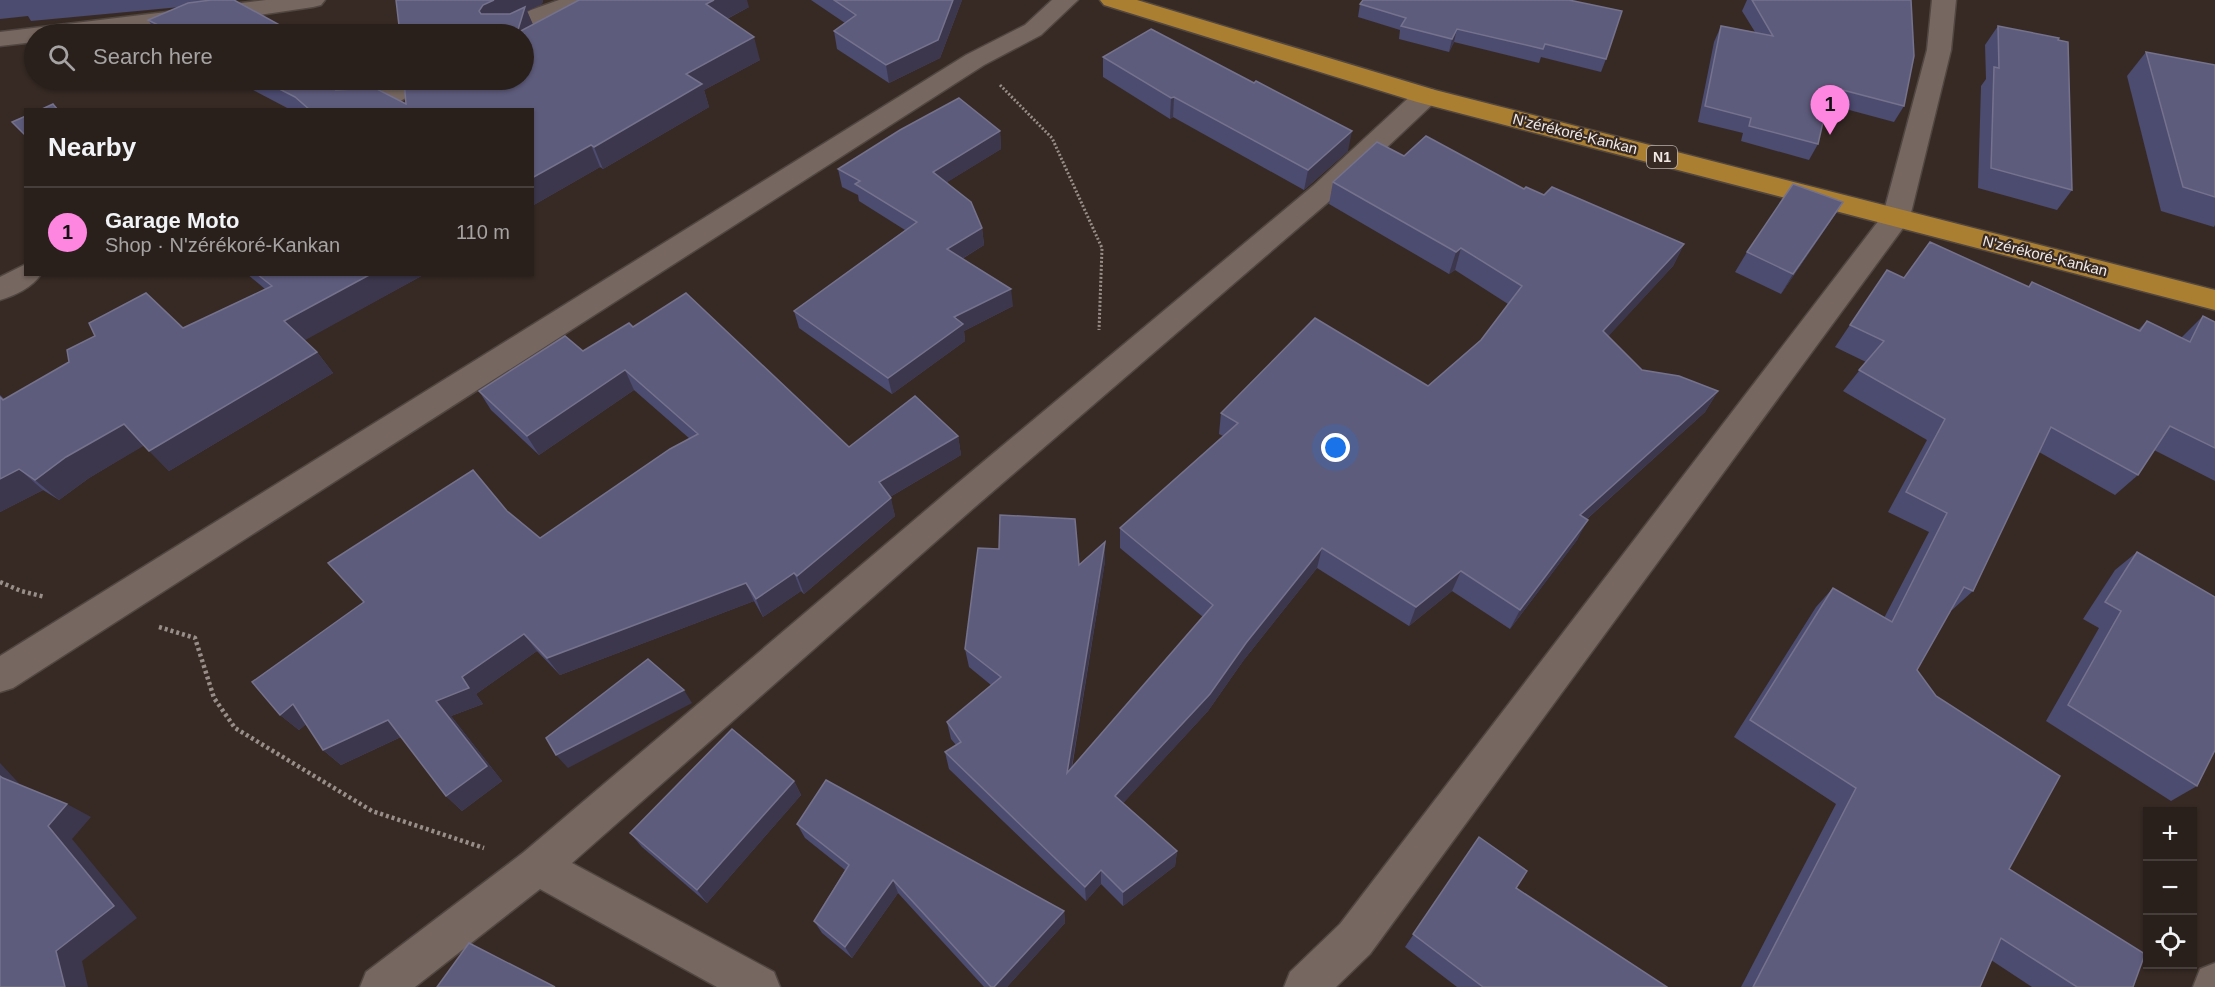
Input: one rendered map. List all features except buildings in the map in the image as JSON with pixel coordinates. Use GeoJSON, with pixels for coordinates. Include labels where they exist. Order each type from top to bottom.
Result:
{"type":"FeatureCollection","features":[{"type":"Feature","properties":{"kind":"highway","name":"N'zérékoré-Kankan"},"geometry":{"type":"LineString","coordinates":[[1112,0],[1426,96],[2215,300]]}},
{"type":"Feature","properties":{"kind":"street"},"geometry":{"type":"LineString","coordinates":[[137,24],[219,15],[313,0]]}},
{"type":"Feature","properties":{"kind":"street"},"geometry":{"type":"LineString","coordinates":[[522,24],[539,15],[581,0]]}},
{"type":"Feature","properties":{"kind":"street"},"geometry":{"type":"LineString","coordinates":[[0,676],[975,60],[1033,30],[1066,0]]}},
{"type":"Feature","properties":{"kind":"street"},"geometry":{"type":"LineString","coordinates":[[1305,987],[1355,939],[1896,217],[1939,50],[1944,0]]}},
{"type":"Feature","properties":{"kind":"street"},"geometry":{"type":"LineString","coordinates":[[0,39],[24,36]]}},
{"type":"Feature","properties":{"kind":"street"},"geometry":{"type":"LineString","coordinates":[[367,108],[401,90]]}},
{"type":"Feature","properties":{"kind":"street"},"geometry":{"type":"LineString","coordinates":[[381,987],[538,866],[964,497],[1323,192],[1426,96]]}},
{"type":"Feature","properties":{"kind":"street"},"geometry":{"type":"LineString","coordinates":[[0,290],[24,276]]}},
{"type":"Feature","properties":{"kind":"street"},"geometry":{"type":"LineString","coordinates":[[538,866],[759,987]]}},
{"type":"Feature","properties":{"kind":"path"},"geometry":{"type":"LineString","coordinates":[[975,60],[1052,138],[1102,248],[1096,386]]}},
{"type":"Feature","properties":{"kind":"path"},"geometry":{"type":"LineString","coordinates":[[0,582],[21,591],[104,610],[195,638],[214,698],[235,728],[372,811],[538,866]]}},
{"type":"Feature","properties":{"kind":"place","name":"Garage Moto"},"geometry":{"type":"Point","coordinates":[1830,135]}}]}
